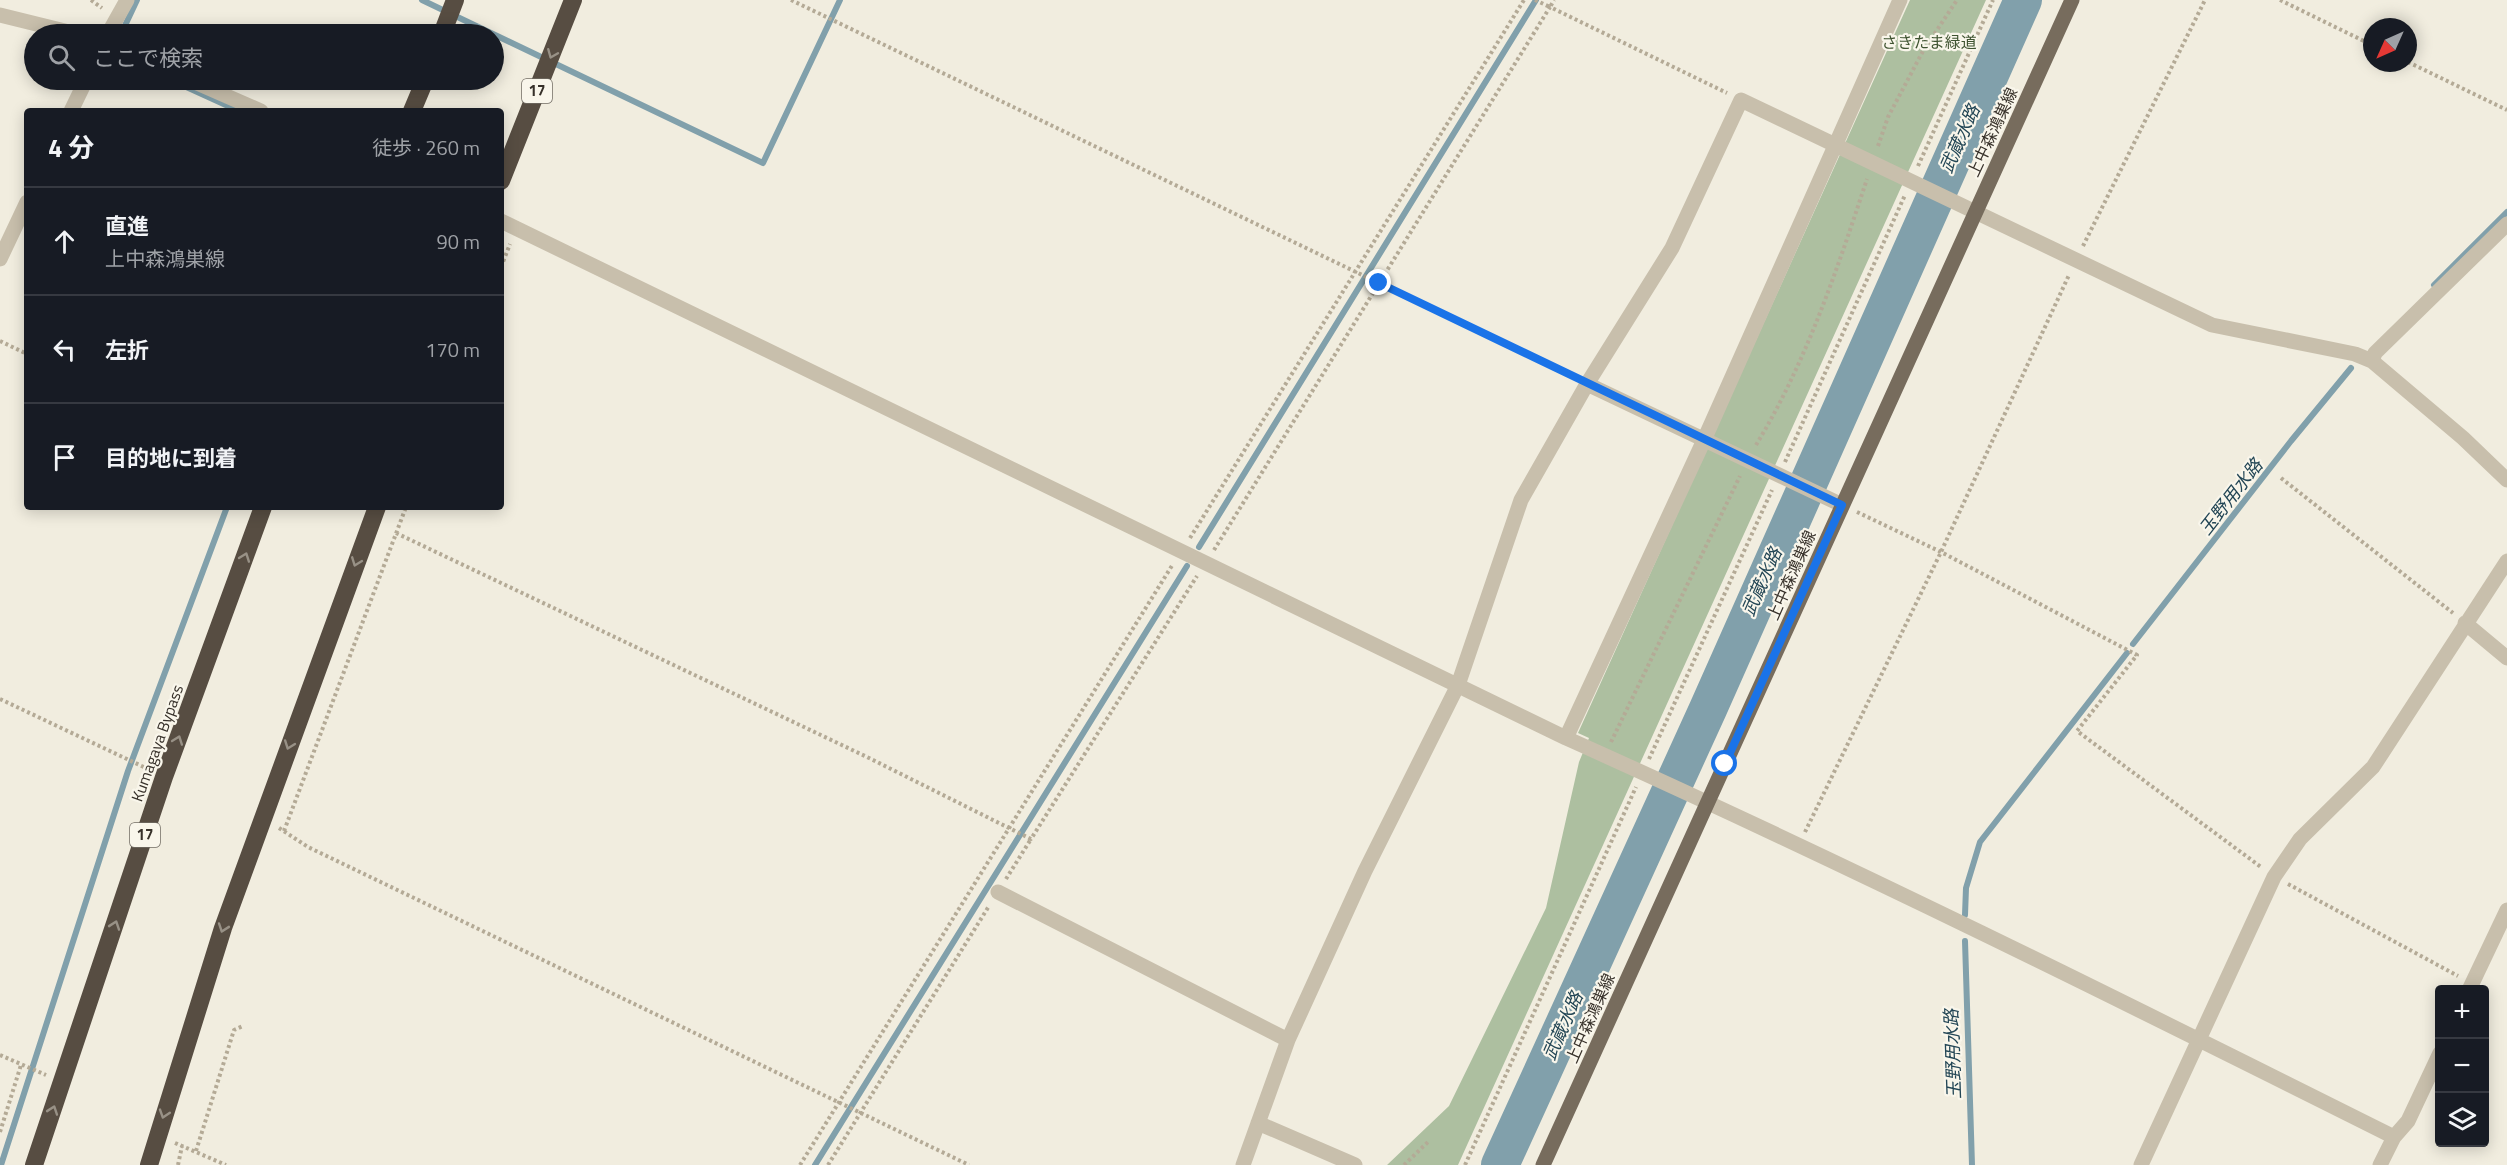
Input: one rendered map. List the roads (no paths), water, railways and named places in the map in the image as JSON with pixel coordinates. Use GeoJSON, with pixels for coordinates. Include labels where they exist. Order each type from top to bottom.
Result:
{"type":"FeatureCollection","features":[{"type":"Feature","properties":{"kind":"highway"},"geometry":{"type":"LineString","coordinates":[[446,24],[455,0]]}},
{"type":"Feature","properties":{"kind":"highway","name":"17"},"geometry":{"type":"LineString","coordinates":[[504,174],[573,0]]}},
{"type":"Feature","properties":{"kind":"highway"},"geometry":{"type":"LineString","coordinates":[[413,108],[420,90]]}},
{"type":"Feature","properties":{"kind":"highway","name":"Kumagaya Bypass"},"geometry":{"type":"LineString","coordinates":[[34,1165],[164,777],[262,510]]}},
{"type":"Feature","properties":{"kind":"highway"},"geometry":{"type":"LineString","coordinates":[[149,1165],[223,928],[376,510]]}},
{"type":"Feature","properties":{"kind":"main road","name":"上中森鴻巣線"},"geometry":{"type":"LineString","coordinates":[[1543,1165],[2072,0]]}},
{"type":"Feature","properties":{"kind":"street"},"geometry":{"type":"LineString","coordinates":[[114,24],[127,0]]}},
{"type":"Feature","properties":{"kind":"street"},"geometry":{"type":"LineString","coordinates":[[1566,738],[1704,440],[1900,0]]}},
{"type":"Feature","properties":{"kind":"street"},"geometry":{"type":"LineString","coordinates":[[0,15],[36,24]]}},
{"type":"Feature","properties":{"kind":"street"},"geometry":{"type":"LineString","coordinates":[[72,108],[81,90]]}},
{"type":"Feature","properties":{"kind":"street"},"geometry":{"type":"LineString","coordinates":[[213,90],[254,108]]}},
{"type":"Feature","properties":{"kind":"street"},"geometry":{"type":"LineString","coordinates":[[1243,1165],[1288,1040],[1365,871],[1458,685],[1521,500],[1587,384],[1672,248],[1741,100],[1959,202],[2076,261],[2212,325],[2355,354],[2372,361],[2463,438],[2507,480]]}},
{"type":"Feature","properties":{"kind":"street"},"geometry":{"type":"LineString","coordinates":[[0,259],[24,208]]}},
{"type":"Feature","properties":{"kind":"street"},"geometry":{"type":"LineString","coordinates":[[504,223],[1566,738],[1690,793],[2199,1039],[2394,1137]]}},
{"type":"Feature","properties":{"kind":"street"},"geometry":{"type":"LineString","coordinates":[[2372,361],[2375,353],[2507,224]]}},
{"type":"Feature","properties":{"kind":"street"},"geometry":{"type":"LineString","coordinates":[[1587,384],[1842,505]]}},
{"type":"Feature","properties":{"kind":"street"},"geometry":{"type":"LineString","coordinates":[[2141,1165],[2274,877],[2300,839],[2379,759],[2507,561]]}},
{"type":"Feature","properties":{"kind":"street"},"geometry":{"type":"LineString","coordinates":[[2465,623],[2507,658]]}},
{"type":"Feature","properties":{"kind":"street"},"geometry":{"type":"LineString","coordinates":[[998,892],[1288,1040]]}},
{"type":"Feature","properties":{"kind":"street"},"geometry":{"type":"LineString","coordinates":[[2470,985],[2507,910]]}},
{"type":"Feature","properties":{"kind":"street"},"geometry":{"type":"LineString","coordinates":[[2380,1165],[2394,1137],[2408,1121],[2435,1062]]}},
{"type":"Feature","properties":{"kind":"street"},"geometry":{"type":"LineString","coordinates":[[1258,1123],[1355,1165]]}},
{"type":"Feature","properties":{"kind":"waterway"},"geometry":{"type":"LineString","coordinates":[[126,24],[137,0]]}},
{"type":"Feature","properties":{"kind":"waterway"},"geometry":{"type":"LineString","coordinates":[[422,0],[472,24]]}},
{"type":"Feature","properties":{"kind":"waterway"},"geometry":{"type":"LineString","coordinates":[[504,39],[763,163],[840,0]]}},
{"type":"Feature","properties":{"kind":"waterway"},"geometry":{"type":"LineString","coordinates":[[1199,547],[1536,0]]}},
{"type":"Feature","properties":{"kind":"waterway","name":"武蔵水路"},"geometry":{"type":"LineString","coordinates":[[1500,1165],[1708,709],[2023,0]]}},
{"type":"Feature","properties":{"kind":"waterway"},"geometry":{"type":"LineString","coordinates":[[193,90],[232,108]]}},
{"type":"Feature","properties":{"kind":"waterway","name":"玉野用水路"},"geometry":{"type":"LineString","coordinates":[[2434,285],[2507,212]]}},
{"type":"Feature","properties":{"kind":"waterway","name":"玉野用水路"},"geometry":{"type":"LineString","coordinates":[[2133,644],[2291,441],[2351,368]]}},
{"type":"Feature","properties":{"kind":"waterway"},"geometry":{"type":"LineString","coordinates":[[1,1165],[128,771],[226,510]]}},
{"type":"Feature","properties":{"kind":"waterway"},"geometry":{"type":"LineString","coordinates":[[815,1165],[1187,566]]}},
{"type":"Feature","properties":{"kind":"waterway","name":"玉野用水路"},"geometry":{"type":"LineString","coordinates":[[1965,915],[1966,888],[1980,842],[2127,653]]}},
{"type":"Feature","properties":{"kind":"waterway","name":"玉野用水路"},"geometry":{"type":"LineString","coordinates":[[1965,941],[1972,1165]]}},
{"type":"Feature","properties":{"kind":"park label","name":"さきたま緑道"},"geometry":{"type":"Point","coordinates":[1929,42]}}]}
